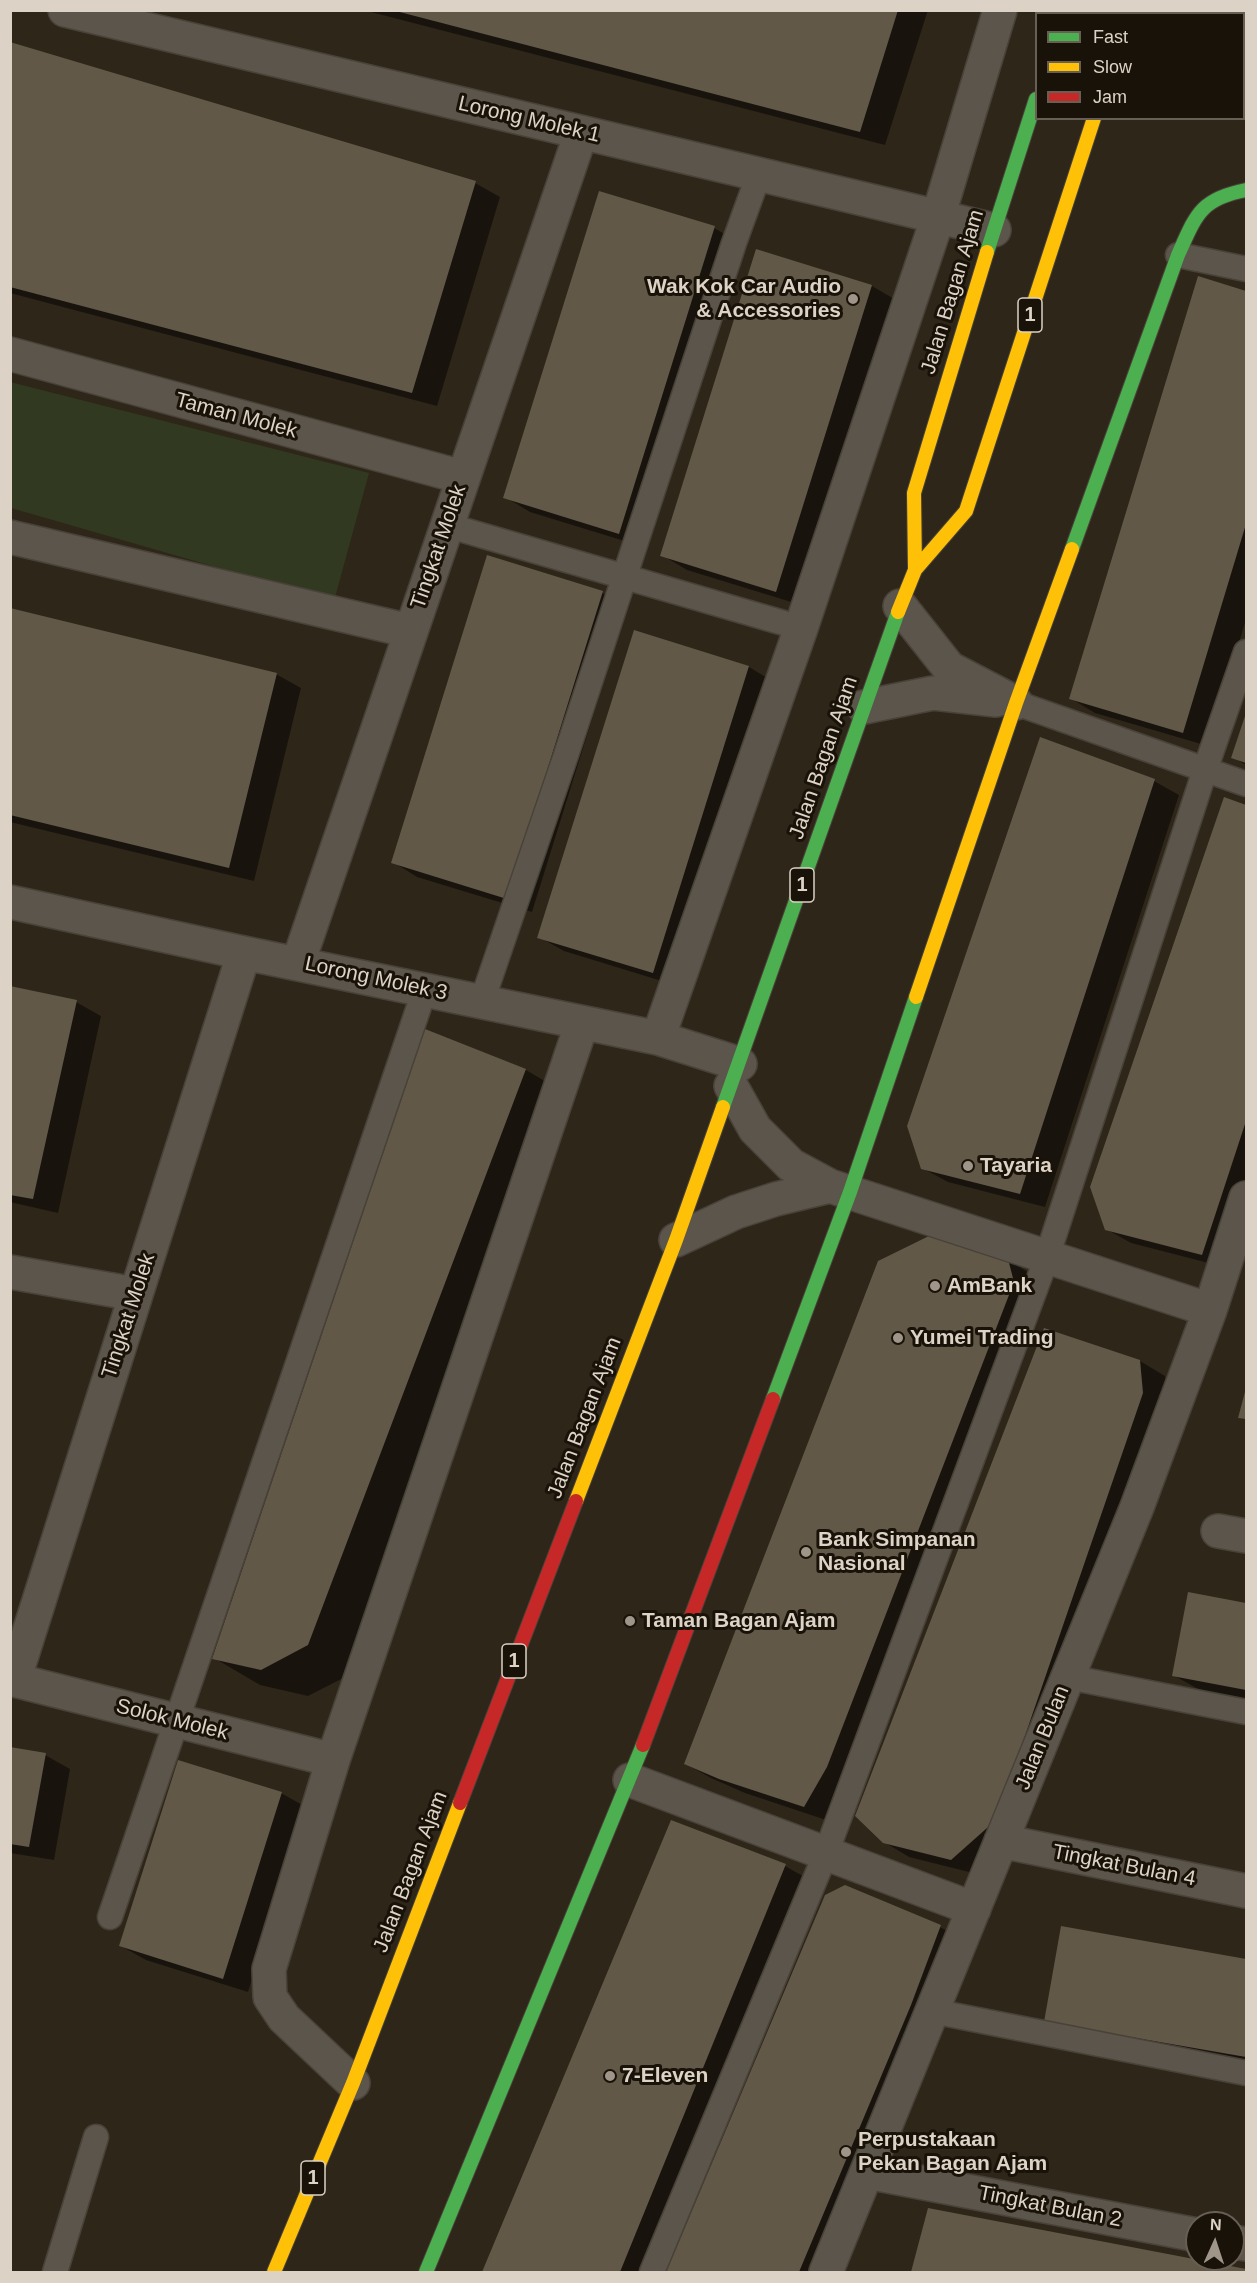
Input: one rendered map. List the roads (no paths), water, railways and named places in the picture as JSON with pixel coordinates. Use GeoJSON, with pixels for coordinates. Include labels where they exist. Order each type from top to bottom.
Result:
{"type":"FeatureCollection","features":[{"type":"Feature","properties":{"kind":"main road","name":"Jalan Bagan Ajam"},"geometry":{"type":"LineString","coordinates":[[915,570],[914,493],[1035,102]]}},
{"type":"Feature","properties":{"kind":"main road","name":"Jalan Bagan Ajam"},"geometry":{"type":"LineString","coordinates":[[274,2272],[353,2083],[676,1240],[900,606],[915,570],[966,511],[1093,120]]}},
{"type":"Feature","properties":{"kind":"main road"},"geometry":{"type":"LineString","coordinates":[[426,2272],[630,1780],[840,1189],[1178,255],[1200,209],[1225,193],[1246,190]]}},
{"type":"Feature","properties":{"kind":"street","name":"Lorong Molek 1"},"geometry":{"type":"LineString","coordinates":[[64,10],[994,230]]}},
{"type":"Feature","properties":{"kind":"street"},"geometry":{"type":"LineString","coordinates":[[658,1038],[801,628],[938,217],[1000,10]]}},
{"type":"Feature","properties":{"kind":"street","name":"Tingkat Molek"},"geometry":{"type":"LineString","coordinates":[[298,963],[581,133]]}},
{"type":"Feature","properties":{"kind":"street","name":"Taman Molek"},"geometry":{"type":"LineString","coordinates":[[10,354],[462,477]]}},
{"type":"Feature","properties":{"kind":"street"},"geometry":{"type":"LineString","coordinates":[[10,537],[411,631]]}},
{"type":"Feature","properties":{"kind":"street"},"geometry":{"type":"LineString","coordinates":[[900,606],[949,668],[1016,703]]}},
{"type":"Feature","properties":{"kind":"street"},"geometry":{"type":"LineString","coordinates":[[864,707],[933,693],[1016,703]]}},
{"type":"Feature","properties":{"kind":"street","name":"Lorong Molek 3"},"geometry":{"type":"LineString","coordinates":[[10,902],[244,953],[658,1038],[735,1075]]}},
{"type":"Feature","properties":{"kind":"street","name":"Tingkat Molek"},"geometry":{"type":"LineString","coordinates":[[12,1680],[244,953]]}},
{"type":"Feature","properties":{"kind":"street"},"geometry":{"type":"LineString","coordinates":[[353,2083],[284,2019],[270,1997],[269,1968],[333,1760],[582,1023]]}},
{"type":"Feature","properties":{"kind":"street"},"geometry":{"type":"LineString","coordinates":[[735,1075],[755,1129],[791,1165],[840,1189],[1210,1310]]}},
{"type":"Feature","properties":{"kind":"street"},"geometry":{"type":"LineString","coordinates":[[676,1240],[736,1212],[776,1199],[840,1189]]}},
{"type":"Feature","properties":{"kind":"street","name":"Jalan Bulan"},"geometry":{"type":"LineString","coordinates":[[826,2272],[1137,1507],[1210,1310],[1246,1198]]}},
{"type":"Feature","properties":{"kind":"street"},"geometry":{"type":"LineString","coordinates":[[10,1272],[135,1294]]}},
{"type":"Feature","properties":{"kind":"street","name":"Solok Molek"},"geometry":{"type":"LineString","coordinates":[[12,1680],[333,1760]]}},
{"type":"Feature","properties":{"kind":"street"},"geometry":{"type":"LineString","coordinates":[[630,1780],[974,1909]]}},
{"type":"Feature","properties":{"kind":"street","name":"Tingkat Bulan 4"},"geometry":{"type":"LineString","coordinates":[[1001,1841],[1246,1890]]}},
{"type":"Feature","properties":{"kind":"street","name":"Tingkat Bulan 2"},"geometry":{"type":"LineString","coordinates":[[867,2172],[1185,2233]]}},
{"type":"Feature","properties":{"kind":"lane"},"geometry":{"type":"LineString","coordinates":[[482,1001],[759,174]]}},
{"type":"Feature","properties":{"kind":"lane"},"geometry":{"type":"LineString","coordinates":[[1178,255],[1246,269]]}},
{"type":"Feature","properties":{"kind":"lane"},"geometry":{"type":"LineString","coordinates":[[446,525],[801,628]]}},
{"type":"Feature","properties":{"kind":"lane"},"geometry":{"type":"LineString","coordinates":[[652,2272],[826,1853],[1047,1257],[1205,770],[1246,652]]}},
{"type":"Feature","properties":{"kind":"lane"},"geometry":{"type":"LineString","coordinates":[[1016,703],[1246,784]]}},
{"type":"Feature","properties":{"kind":"lane"},"geometry":{"type":"LineString","coordinates":[[110,1917],[425,989]]}},
{"type":"Feature","properties":{"kind":"lane"},"geometry":{"type":"LineString","coordinates":[[1068,1677],[1246,1712]]}},
{"type":"Feature","properties":{"kind":"lane"},"geometry":{"type":"LineString","coordinates":[[932,2012],[1246,2073]]}},
{"type":"Feature","properties":{"kind":"lane"},"geometry":{"type":"LineString","coordinates":[[55,2272],[96,2137]]}},
{"type":"Feature","properties":{"kind":"place","name":"Wak Kok Car Audio & Accessories"},"geometry":{"type":"Point","coordinates":[853,299]}},
{"type":"Feature","properties":{"kind":"place","name":"Tayaria"},"geometry":{"type":"Point","coordinates":[968,1166]}},
{"type":"Feature","properties":{"kind":"place","name":"AmBank"},"geometry":{"type":"Point","coordinates":[935,1286]}},
{"type":"Feature","properties":{"kind":"place","name":"Yumei Trading"},"geometry":{"type":"Point","coordinates":[898,1338]}},
{"type":"Feature","properties":{"kind":"place","name":"Bank Simpanan Nasional"},"geometry":{"type":"Point","coordinates":[806,1552]}},
{"type":"Feature","properties":{"kind":"place","name":"Taman Bagan Ajam"},"geometry":{"type":"Point","coordinates":[630,1621]}},
{"type":"Feature","properties":{"kind":"place","name":"7-Eleven"},"geometry":{"type":"Point","coordinates":[610,2076]}},
{"type":"Feature","properties":{"kind":"place","name":"Perpustakaan Pekan Bagan Ajam"},"geometry":{"type":"Point","coordinates":[846,2152]}}]}
